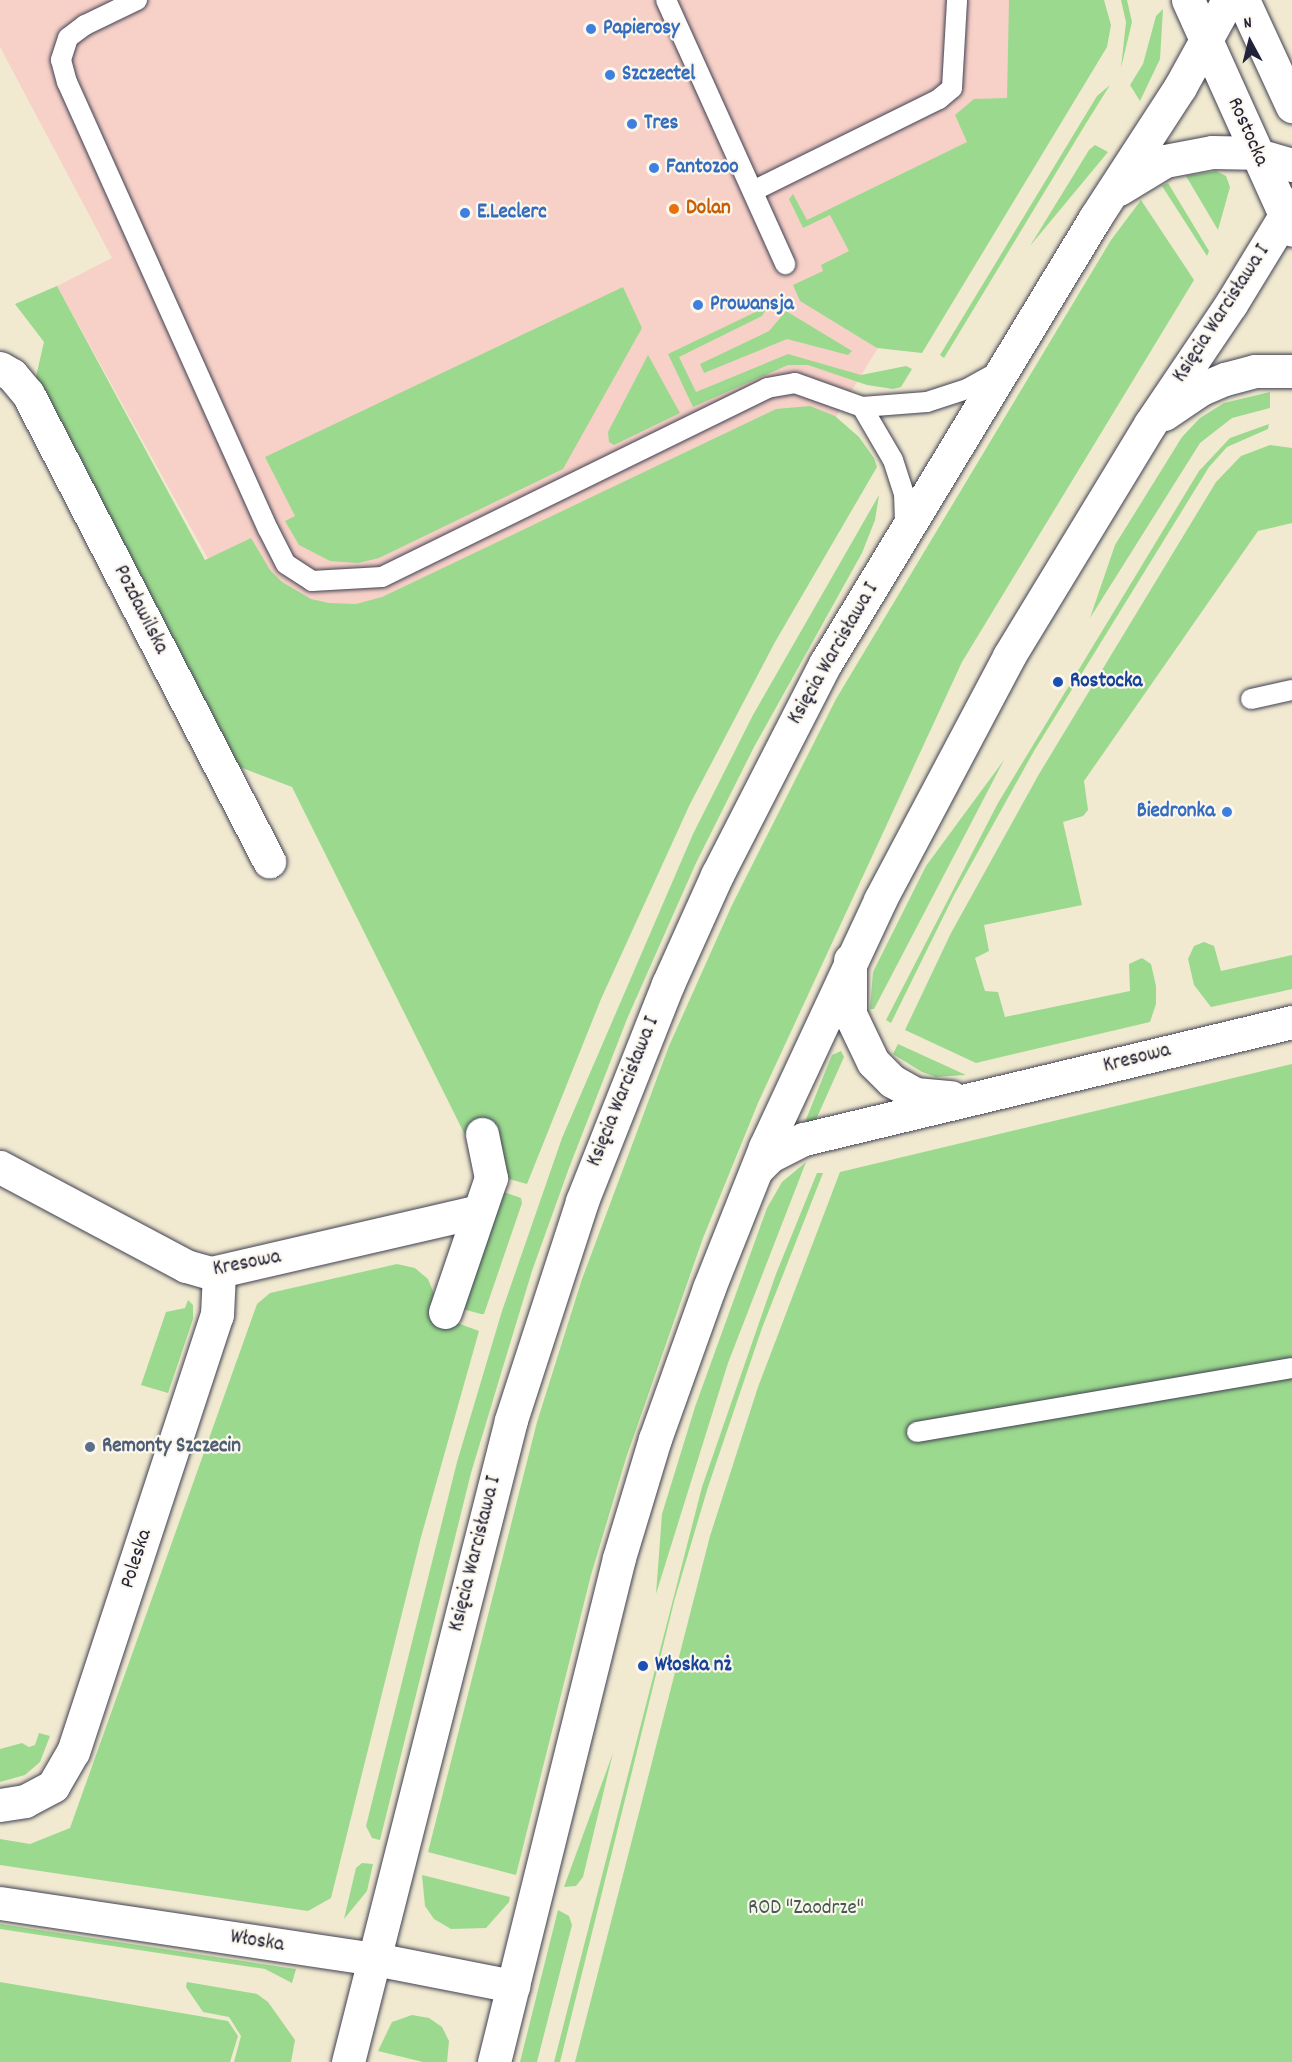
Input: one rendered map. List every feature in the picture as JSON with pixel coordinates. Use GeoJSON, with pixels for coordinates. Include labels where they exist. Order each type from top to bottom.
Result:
{"type":"FeatureCollection","features":[{"type":"Feature","properties":{"kind":"street","name":"Rostocka"},"geometry":{"type":"LineString","coordinates":[[1188,0],[1219,12],[1257,154],[1290,216]]}},
{"type":"Feature","properties":{"kind":"street"},"geometry":{"type":"LineString","coordinates":[[1219,12],[1258,33],[1292,40]]}},
{"type":"Feature","properties":{"kind":"street","name":"Księcia Warcisława I"},"geometry":{"type":"LineString","coordinates":[[348,2062],[482,1527],[546,1306],[626,1083],[717,875],[825,664],[1219,12]]}},
{"type":"Feature","properties":{"kind":"street"},"geometry":{"type":"LineString","coordinates":[[1258,33],[1292,106]]}},
{"type":"Feature","properties":{"kind":"street","name":"Księcia Warcisława I"},"geometry":{"type":"LineString","coordinates":[[1104,205],[1139,173],[1165,161],[1212,152],[1257,154],[1292,165]]}},
{"type":"Feature","properties":{"kind":"street","name":"Księcia Warcisława I"},"geometry":{"type":"LineString","coordinates":[[494,2062],[619,1558],[663,1418],[757,1169],[850,959],[1010,656],[1150,424],[1290,216]]}},
{"type":"Feature","properties":{"kind":"street","name":"Pozdawilska"},"geometry":{"type":"LineString","coordinates":[[0,368],[12,375],[28,394],[270,861]]}},
{"type":"Feature","properties":{"kind":"street","name":"Księcia Warcisława I"},"geometry":{"type":"LineString","coordinates":[[1150,424],[1201,389],[1225,379],[1255,371],[1292,371]]}},
{"type":"Feature","properties":{"kind":"street","name":"Kresowa"},"geometry":{"type":"LineString","coordinates":[[850,959],[850,1014],[861,1044],[877,1067],[915,1094],[983,1096]]}},
{"type":"Feature","properties":{"kind":"street","name":"Kresowa"},"geometry":{"type":"LineString","coordinates":[[757,1169],[770,1156],[804,1139],[1292,1022]]}},
{"type":"Feature","properties":{"kind":"street"},"geometry":{"type":"LineString","coordinates":[[445,1312],[491,1178],[482,1134]]}},
{"type":"Feature","properties":{"kind":"street","name":"Kresowa"},"geometry":{"type":"LineString","coordinates":[[0,1167],[186,1266],[219,1273],[479,1211]]}},
{"type":"Feature","properties":{"kind":"street","name":"Poleska"},"geometry":{"type":"LineString","coordinates":[[0,1805],[25,1801],[53,1786],[73,1752],[218,1315],[219,1273]]}},
{"type":"Feature","properties":{"kind":"street","name":"Włoska"},"geometry":{"type":"LineString","coordinates":[[0,1903],[375,1959],[513,1986]]}},
{"type":"Feature","properties":{"kind":"lane"},"geometry":{"type":"LineString","coordinates":[[137,0],[85,25],[68,38],[61,60],[67,82],[268,529],[286,564],[312,581],[382,577],[767,388],[795,383],[862,407],[927,402],[967,389],[1003,369]]}},
{"type":"Feature","properties":{"kind":"lane"},"geometry":{"type":"LineString","coordinates":[[666,0],[785,264]]}},
{"type":"Feature","properties":{"kind":"lane"},"geometry":{"type":"LineString","coordinates":[[753,191],[939,99],[952,88],[957,0]]}},
{"type":"Feature","properties":{"kind":"lane"},"geometry":{"type":"LineString","coordinates":[[862,407],[892,460],[904,493],[905,531]]}},
{"type":"Feature","properties":{"kind":"lane"},"geometry":{"type":"LineString","coordinates":[[1251,699],[1292,690]]}},
{"type":"Feature","properties":{"kind":"lane"},"geometry":{"type":"LineString","coordinates":[[917,1432],[1292,1368]]}},
{"type":"Feature","properties":{"kind":"shaded area"},"geometry":{"type":"Polygon","coordinates":[[[0,0],[1029,0],[1025,107],[829,428],[477,1045],[57,286],[112,258],[0,47],[0,0]]]}},
{"type":"Feature","properties":{"kind":"green space"},"geometry":{"type":"Polygon","coordinates":[[[1009,0],[1104,0],[1111,25],[1107,47],[922,353],[877,348],[800,301],[793,285],[823,271],[821,265],[849,251],[830,215],[803,228],[789,199],[793,194],[807,220],[967,142],[955,115],[974,99],[1007,98],[1009,0]]]}},
{"type":"Feature","properties":{"kind":"green space"},"geometry":{"type":"Polygon","coordinates":[[[1121,0],[1127,0],[1132,22],[1121,68],[1126,22],[1121,0]]]}},
{"type":"Feature","properties":{"kind":"green space"},"geometry":{"type":"Polygon","coordinates":[[[1163,9],[1160,59],[1140,101],[1130,85],[1143,64],[1156,16],[1163,9]]]}},
{"type":"Feature","properties":{"kind":"green space"},"geometry":{"type":"Polygon","coordinates":[[[1110,85],[944,358],[940,355],[1097,96],[1110,85]]]}},
{"type":"Feature","properties":{"kind":"green space"},"geometry":{"type":"Polygon","coordinates":[[[1095,145],[1108,152],[1030,246],[1089,150],[1095,145]]]}},
{"type":"Feature","properties":{"kind":"green space"},"geometry":{"type":"Polygon","coordinates":[[[1216,171],[1226,176],[1230,187],[1218,230],[1186,176],[1216,171]]]}},
{"type":"Feature","properties":{"kind":"green space"},"geometry":{"type":"Polygon","coordinates":[[[1168,183],[1209,251],[1207,256],[1162,186],[1168,183]]]}},
{"type":"Feature","properties":{"kind":"green space"},"geometry":{"type":"Polygon","coordinates":[[[1141,200],[1194,280],[962,662],[758,1103],[703,1238],[626,1458],[591,1575],[516,1875],[428,1852],[537,1422],[582,1279],[669,1046],[732,905],[836,699],[1111,240],[1141,200]]]}},
{"type":"Feature","properties":{"kind":"green space"},"geometry":{"type":"Polygon","coordinates":[[[57,286],[205,560],[251,538],[270,570],[282,582],[311,599],[329,603],[356,604],[382,597],[776,409],[810,406],[835,416],[859,437],[874,458],[877,467],[775,642],[690,804],[601,999],[527,1184],[505,1178],[467,1139],[292,787],[232,764],[35,381],[44,342],[15,304],[57,286]]]}},
{"type":"Feature","properties":{"kind":"green space"},"geometry":{"type":"Polygon","coordinates":[[[623,287],[642,328],[563,469],[379,558],[358,563],[330,561],[299,545],[285,521],[295,516],[265,457],[623,287]]]}},
{"type":"Feature","properties":{"kind":"green space"},"geometry":{"type":"Polygon","coordinates":[[[768,306],[762,316],[679,357],[696,392],[788,354],[861,375],[906,366],[912,369],[901,387],[893,389],[867,385],[808,365],[788,365],[693,407],[668,354],[768,306]]]}},
{"type":"Feature","properties":{"kind":"green space"},"geometry":{"type":"Polygon","coordinates":[[[786,311],[852,351],[848,355],[787,339],[704,373],[700,364],[769,331],[786,311]]]}},
{"type":"Feature","properties":{"kind":"green space"},"geometry":{"type":"Polygon","coordinates":[[[648,355],[680,413],[614,445],[609,442],[608,432],[648,355]]]}},
{"type":"Feature","properties":{"kind":"green space"},"geometry":{"type":"Polygon","coordinates":[[[1270,392],[1270,408],[1232,418],[1200,443],[1090,618],[1115,545],[1182,437],[1200,418],[1224,403],[1270,392]]]}},
{"type":"Feature","properties":{"kind":"green space"},"geometry":{"type":"Polygon","coordinates":[[[1269,424],[1268,429],[1227,447],[1209,467],[1034,751],[954,895],[891,1023],[886,1020],[998,803],[1199,471],[1230,438],[1269,424]]]}},
{"type":"Feature","properties":{"kind":"green space"},"geometry":{"type":"Polygon","coordinates":[[[1270,445],[1292,448],[1292,523],[1258,531],[1084,781],[1088,810],[1083,816],[1063,822],[1082,905],[984,925],[989,951],[975,958],[985,991],[998,992],[1005,1017],[1130,991],[1129,964],[1142,958],[1151,964],[1156,986],[1156,1004],[1150,1022],[976,1063],[905,1030],[951,933],[1039,774],[1216,482],[1241,456],[1270,445]]]}},
{"type":"Feature","properties":{"kind":"green space"},"geometry":{"type":"Polygon","coordinates":[[[879,495],[875,520],[862,553],[754,747],[696,863],[627,1019],[569,1168],[532,1271],[471,1473],[380,1840],[372,1838],[366,1826],[457,1462],[502,1311],[562,1138],[693,834],[753,715],[879,495]]]}},
{"type":"Feature","properties":{"kind":"green space"},"geometry":{"type":"Polygon","coordinates":[[[1004,760],[874,1009],[870,1009],[873,972],[926,866],[1004,760]]]}},
{"type":"Feature","properties":{"kind":"green space"},"geometry":{"type":"Polygon","coordinates":[[[1204,942],[1214,946],[1221,971],[1292,955],[1292,989],[1211,1007],[1194,985],[1188,959],[1194,946],[1204,942]]]}},
{"type":"Feature","properties":{"kind":"green space"},"geometry":{"type":"Polygon","coordinates":[[[898,1044],[966,1075],[936,1077],[922,1072],[893,1054],[898,1044]]]}},
{"type":"Feature","properties":{"kind":"green space"},"geometry":{"type":"Polygon","coordinates":[[[841,1051],[844,1057],[814,1124],[805,1122],[832,1055],[841,1051]]]}},
{"type":"Feature","properties":{"kind":"green space","name":"ROD \"Zaodrze\""},"geometry":{"type":"Polygon","coordinates":[[[1292,1064],[1292,2062],[575,2062],[710,1536],[758,1387],[840,1172],[1292,1064]]]}},
{"type":"Feature","properties":{"kind":"green space"},"geometry":{"type":"Polygon","coordinates":[[[806,1162],[728,1363],[656,1594],[662,1514],[695,1407],[767,1208],[782,1182],[806,1162]]]}},
{"type":"Feature","properties":{"kind":"green space"},"geometry":{"type":"Polygon","coordinates":[[[817,1173],[823,1173],[762,1328],[708,1487],[675,1598],[560,2062],[554,2062],[702,1487],[776,1274],[817,1173]]]}},
{"type":"Feature","properties":{"kind":"green space"},"geometry":{"type":"Polygon","coordinates":[[[501,1191],[521,1198],[522,1203],[484,1314],[481,1314],[459,1308],[501,1191]]]}},
{"type":"Feature","properties":{"kind":"green space"},"geometry":{"type":"Polygon","coordinates":[[[397,1264],[415,1268],[428,1279],[444,1318],[479,1331],[421,1537],[331,1898],[308,1911],[0,1865],[0,1839],[30,1844],[70,1828],[257,1304],[270,1293],[397,1264]]]}},
{"type":"Feature","properties":{"kind":"green space"},"geometry":{"type":"Polygon","coordinates":[[[188,1300],[193,1305],[193,1319],[168,1393],[141,1385],[166,1312],[185,1308],[188,1300]]]}},
{"type":"Feature","properties":{"kind":"green space"},"geometry":{"type":"Polygon","coordinates":[[[39,1733],[50,1736],[40,1762],[25,1775],[0,1782],[0,1749],[22,1743],[29,1747],[35,1745],[39,1733]]]}},
{"type":"Feature","properties":{"kind":"green space"},"geometry":{"type":"Polygon","coordinates":[[[613,1753],[583,1877],[576,1886],[564,1887],[613,1753]]]}},
{"type":"Feature","properties":{"kind":"green space"},"geometry":{"type":"Polygon","coordinates":[[[362,1863],[373,1864],[367,1891],[344,1919],[356,1868],[362,1863]]]}},
{"type":"Feature","properties":{"kind":"green space"},"geometry":{"type":"Polygon","coordinates":[[[422,1875],[510,1897],[509,1902],[486,1928],[451,1929],[434,1919],[425,1906],[422,1875]]]}},
{"type":"Feature","properties":{"kind":"green space"},"geometry":{"type":"Polygon","coordinates":[[[558,1910],[569,1916],[572,1925],[537,2062],[520,2062],[558,1910]]]}},
{"type":"Feature","properties":{"kind":"green space"},"geometry":{"type":"Polygon","coordinates":[[[0,1924],[296,1969],[292,1983],[265,1969],[0,1929],[0,1924]]]}},
{"type":"Feature","properties":{"kind":"green space"},"geometry":{"type":"Polygon","coordinates":[[[0,1982],[228,2021],[238,2036],[230,2062],[0,2062],[0,1982]]]}},
{"type":"Feature","properties":{"kind":"green space"},"geometry":{"type":"Polygon","coordinates":[[[187,1982],[257,1994],[268,2002],[295,2040],[291,2062],[234,2062],[241,2036],[229,2017],[203,2012],[186,1987],[187,1982]]]}},
{"type":"Feature","properties":{"kind":"green space"},"geometry":{"type":"Polygon","coordinates":[[[412,2015],[429,2018],[442,2027],[449,2041],[447,2062],[423,2062],[378,2051],[392,2022],[412,2015]]]}},
{"type":"Feature","properties":{"kind":"place","name":"Papierosy"},"geometry":{"type":"Point","coordinates":[591,29]}},
{"type":"Feature","properties":{"kind":"place","name":"Szczectel"},"geometry":{"type":"Point","coordinates":[610,75]}},
{"type":"Feature","properties":{"kind":"place","name":"Tres"},"geometry":{"type":"Point","coordinates":[632,124]}},
{"type":"Feature","properties":{"kind":"place","name":"Fantozoo"},"geometry":{"type":"Point","coordinates":[654,168]}},
{"type":"Feature","properties":{"kind":"place","name":"Dolan"},"geometry":{"type":"Point","coordinates":[674,209]}},
{"type":"Feature","properties":{"kind":"place","name":"E.Leclerc"},"geometry":{"type":"Point","coordinates":[465,213]}},
{"type":"Feature","properties":{"kind":"place","name":"Prowansja"},"geometry":{"type":"Point","coordinates":[698,305]}},
{"type":"Feature","properties":{"kind":"place","name":"Rostocka"},"geometry":{"type":"Point","coordinates":[1058,682]}},
{"type":"Feature","properties":{"kind":"place","name":"Biedronka"},"geometry":{"type":"Point","coordinates":[1227,812]}},
{"type":"Feature","properties":{"kind":"place","name":"Remonty Szczecin"},"geometry":{"type":"Point","coordinates":[90,1447]}},
{"type":"Feature","properties":{"kind":"place","name":"Włoska nż"},"geometry":{"type":"Point","coordinates":[643,1666]}}]}
